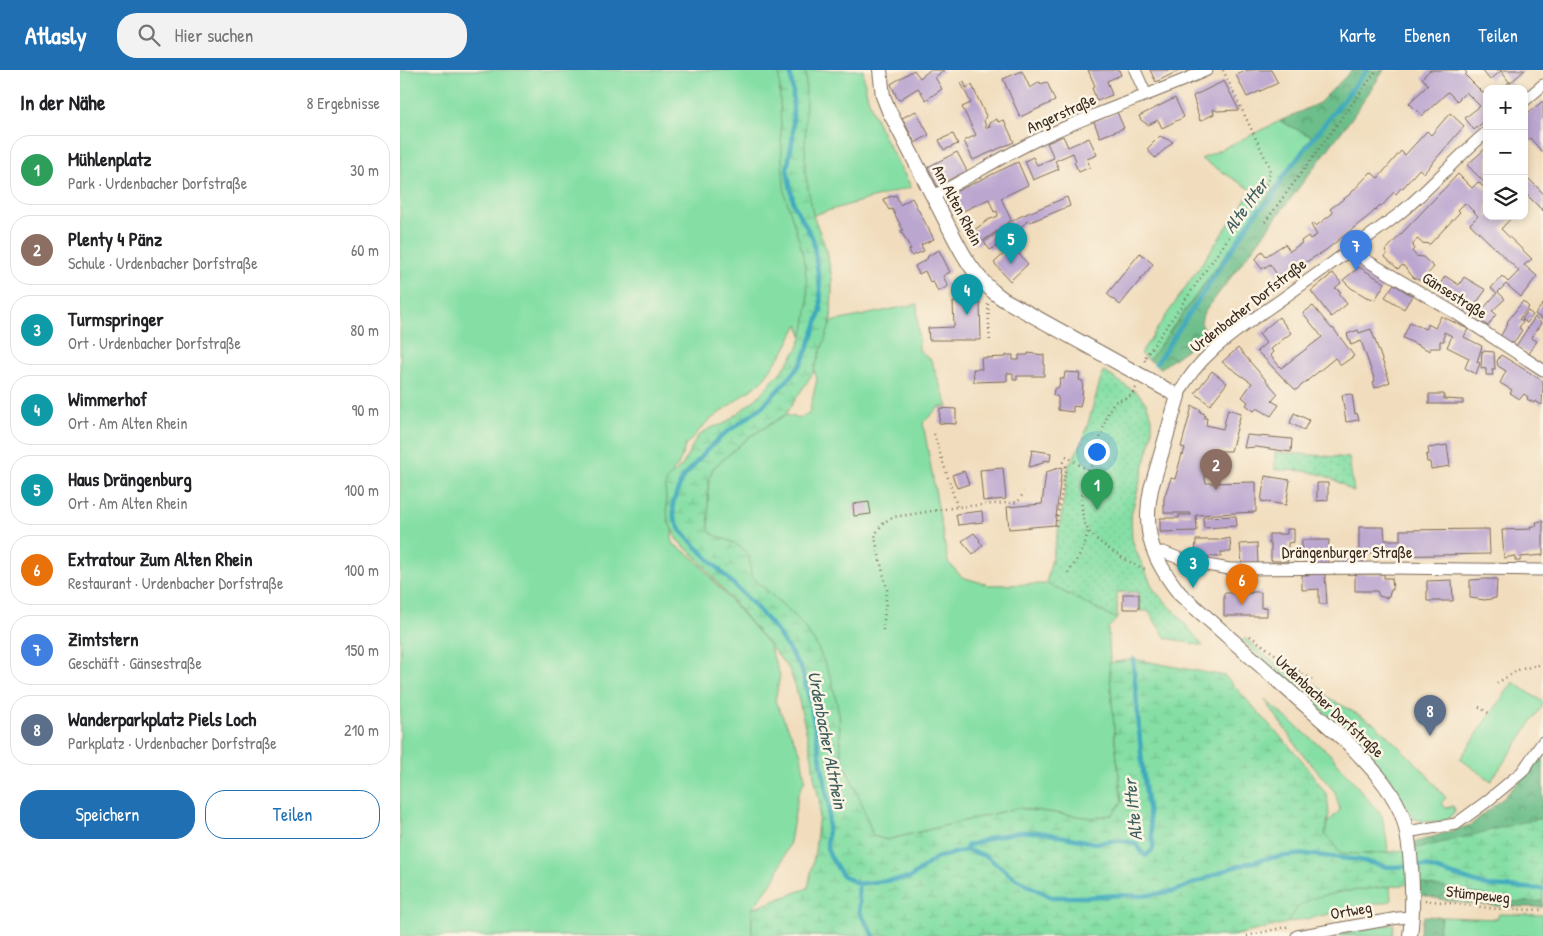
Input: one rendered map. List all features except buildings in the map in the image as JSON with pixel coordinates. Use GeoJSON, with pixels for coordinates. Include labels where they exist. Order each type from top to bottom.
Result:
{"type":"FeatureCollection","features":[{"type":"Feature","properties":{"kind":"street","name":"Am Alten Rhein"},"geometry":{"type":"LineString","coordinates":[[880,70],[883,96],[889,111],[971,267],[990,290],[1142,384],[1178,396]]}},
{"type":"Feature","properties":{"kind":"street"},"geometry":{"type":"LineString","coordinates":[[1135,70],[1146,95]]}},
{"type":"Feature","properties":{"kind":"street","name":"Angerstraße"},"geometry":{"type":"LineString","coordinates":[[933,196],[1041,138],[1207,70]]}},
{"type":"Feature","properties":{"kind":"street"},"geometry":{"type":"LineString","coordinates":[[1528,98],[1543,85]]}},
{"type":"Feature","properties":{"kind":"street","name":"Urdenbacher Dorfstraße"},"geometry":{"type":"LineString","coordinates":[[1410,936],[1412,885],[1407,838],[1404,822],[1394,800],[1368,764],[1348,743],[1180,594],[1165,574],[1154,553],[1147,524],[1148,505],[1178,396],[1191,373],[1216,349],[1420,197],[1483,136]]}},
{"type":"Feature","properties":{"kind":"street","name":"Gänsestraße"},"geometry":{"type":"LineString","coordinates":[[1349,250],[1455,313],[1543,370]]}},
{"type":"Feature","properties":{"kind":"street","name":"Drängenburger Straße"},"geometry":{"type":"LineString","coordinates":[[1154,553],[1163,552],[1189,562],[1230,569],[1389,568],[1543,570]]}},
{"type":"Feature","properties":{"kind":"street"},"geometry":{"type":"LineString","coordinates":[[1407,838],[1456,824],[1522,772],[1543,742]]}},
{"type":"Feature","properties":{"kind":"street","name":"Ortweg"},"geometry":{"type":"LineString","coordinates":[[1296,936],[1411,917]]}},
{"type":"Feature","properties":{"kind":"path"},"geometry":{"type":"LineString","coordinates":[[1068,573],[1083,550],[1088,531],[1081,506],[1082,495],[1111,406],[1114,402],[1131,396],[1142,384],[1150,369],[1144,359],[1268,180],[1269,166],[1223,70]]}},
{"type":"Feature","properties":{"kind":"path"},"geometry":{"type":"LineString","coordinates":[[1265,222],[1377,70]]}},
{"type":"Feature","properties":{"kind":"path"},"geometry":{"type":"LineString","coordinates":[[988,304],[990,344]]}},
{"type":"Feature","properties":{"kind":"path"},"geometry":{"type":"LineString","coordinates":[[934,434],[957,507]]}},
{"type":"Feature","properties":{"kind":"path"},"geometry":{"type":"LineString","coordinates":[[1066,456],[1089,471]]}},
{"type":"Feature","properties":{"kind":"path"},"geometry":{"type":"LineString","coordinates":[[1056,526],[1066,467],[1062,460]]}},
{"type":"Feature","properties":{"kind":"path"},"geometry":{"type":"LineString","coordinates":[[883,630],[886,590],[876,545],[876,534],[884,522],[894,517],[957,507],[1018,502],[1024,492]]}},
{"type":"Feature","properties":{"kind":"path"},"geometry":{"type":"LineString","coordinates":[[1088,531],[1127,561],[1146,569]]}},
{"type":"Feature","properties":{"kind":"path"},"geometry":{"type":"LineString","coordinates":[[1234,640],[1242,634],[1250,636],[1312,679]]}},
{"type":"Feature","properties":{"kind":"path"},"geometry":{"type":"LineString","coordinates":[[1497,683],[1518,670],[1543,664]]}},
{"type":"Feature","properties":{"kind":"path"},"geometry":{"type":"LineString","coordinates":[[1479,707],[1490,714]]}},
{"type":"Feature","properties":{"kind":"path","name":"Stümpeweg"},"geometry":{"type":"LineString","coordinates":[[1412,901],[1431,900],[1497,909],[1543,910]]}},
{"type":"Feature","properties":{"kind":"green space"},"geometry":{"type":"Polygon","coordinates":[[[400,70],[863,70],[865,86],[874,116],[911,187],[813,215],[827,252],[832,280],[831,322],[917,304],[919,350],[931,360],[948,407],[939,407],[923,423],[948,562],[962,577],[989,585],[1048,584],[1117,619],[1108,628],[1115,740],[1122,802],[1112,815],[1092,818],[1017,808],[887,840],[873,836],[859,797],[841,757],[839,714],[798,619],[751,576],[709,530],[708,491],[709,478],[713,468],[749,437],[785,415],[798,418],[809,414],[817,379],[798,324],[784,351],[761,382],[706,423],[685,446],[678,466],[673,470],[672,543],[694,558],[769,645],[780,675],[775,701],[801,754],[805,780],[798,795],[790,842],[775,878],[752,909],[752,936],[400,936],[400,70]]]}},
{"type":"Feature","properties":{"kind":"green space"},"geometry":{"type":"Polygon","coordinates":[[[779,70],[806,70],[805,171],[813,215],[827,252],[832,280],[831,322],[813,373],[785,415],[749,437],[713,468],[709,478],[708,491],[709,530],[712,534],[734,543],[749,554],[751,576],[798,619],[816,644],[832,680],[839,714],[841,757],[859,797],[873,836],[887,840],[1017,808],[1092,818],[1112,815],[1122,802],[1109,663],[1133,659],[1225,676],[1301,759],[1327,795],[1329,814],[1325,835],[1334,843],[1339,853],[1365,854],[1416,848],[1543,818],[1543,901],[1517,902],[1420,883],[1341,892],[1313,898],[1298,907],[1287,923],[1232,936],[752,936],[752,909],[808,888],[815,851],[820,804],[812,757],[796,688],[789,669],[696,557],[677,540],[668,521],[665,487],[667,479],[682,466],[697,437],[710,428],[724,424],[757,398],[785,367],[798,348],[804,331],[808,305],[807,282],[802,250],[785,195],[779,70]]]}},
{"type":"Feature","properties":{"kind":"green space"},"geometry":{"type":"Polygon","coordinates":[[[1352,70],[1384,70],[1351,119],[1203,314],[1201,323],[1207,335],[1161,368],[1149,360],[1312,137],[1280,121],[1319,103],[1352,70]]]}},
{"type":"Feature","properties":{"kind":"green space"},"geometry":{"type":"Polygon","coordinates":[[[1280,121],[1312,136],[1149,360],[1140,354],[1252,190],[1201,159],[1280,121]]]}},
{"type":"Feature","properties":{"kind":"green space"},"geometry":{"type":"Polygon","coordinates":[[[1103,371],[1139,394],[1146,403],[1152,418],[1152,436],[1131,515],[1132,539],[1136,551],[1154,590],[1177,614],[1203,646],[1166,638],[1148,611],[1140,611],[1139,592],[1117,592],[1117,619],[1048,584],[1047,580],[1061,518],[1069,465],[1083,441],[1103,371]]]}},
{"type":"Feature","properties":{"kind":"green space"},"geometry":{"type":"Polygon","coordinates":[[[1275,452],[1349,458],[1354,492],[1336,481],[1317,473],[1275,470],[1275,452]]]}},
{"type":"Feature","properties":{"kind":"green space"},"geometry":{"type":"Polygon","coordinates":[[[1245,638],[1287,673],[1290,670],[1324,691],[1327,697],[1375,724],[1421,768],[1446,798],[1441,803],[1446,808],[1453,806],[1455,810],[1452,815],[1443,821],[1437,822],[1413,818],[1389,778],[1374,760],[1332,719],[1243,641],[1245,638]]]}},
{"type":"Feature","properties":{"kind":"green space"},"geometry":{"type":"Polygon","coordinates":[[[1513,682],[1543,702],[1543,705],[1491,781],[1460,759],[1513,682]]]}},
{"type":"Feature","properties":{"kind":"green space"},"geometry":{"type":"Polygon","coordinates":[[[1265,700],[1330,754],[1382,816],[1387,841],[1391,901],[1287,923],[1273,879],[1340,810],[1335,792],[1300,751],[1265,700]]]}},
{"type":"Feature","properties":{"kind":"green space"},"geometry":{"type":"Polygon","coordinates":[[[1543,752],[1543,907],[1480,905],[1448,901],[1418,894],[1413,843],[1471,825],[1501,800],[1525,776],[1543,752]]]}},
{"type":"Feature","properties":{"kind":"green space"},"geometry":{"type":"Polygon","coordinates":[[[1499,914],[1543,915],[1543,936],[1437,936],[1442,917],[1497,919],[1499,914]]]}},
{"type":"Feature","properties":{"kind":"green space"},"geometry":{"type":"Polygon","coordinates":[[[1424,916],[1442,917],[1437,936],[1419,936],[1424,916]]]}},
{"type":"Feature","properties":{"kind":"green space"},"geometry":{"type":"Polygon","coordinates":[[[1394,924],[1392,936],[1326,936],[1394,924]]]}},
{"type":"Feature","properties":{"kind":"waterway","name":"Urdenbacher Altrhein"},"geometry":{"type":"LineString","coordinates":[[790,70],[793,92],[793,137],[787,170],[794,205],[813,239],[820,287],[821,310],[802,362],[761,408],[723,435],[705,452],[682,479],[673,503],[674,518],[681,531],[755,606],[775,629],[802,670],[811,706],[829,806],[827,848],[842,875],[858,884],[910,878],[936,858],[966,850],[986,856],[1016,879],[1051,897],[1142,896],[1175,891],[1231,868],[1268,858],[1305,854],[1359,860],[1388,867],[1425,866],[1487,886],[1543,889]]}},
{"type":"Feature","properties":{"kind":"waterway","name":"Alte Itter"},"geometry":{"type":"LineString","coordinates":[[1156,364],[1258,210],[1272,199],[1282,178],[1367,70]]}},
{"type":"Feature","properties":{"kind":"waterway","name":"Alte Itter"},"geometry":{"type":"LineString","coordinates":[[966,850],[967,846],[993,837],[1018,832],[1039,832],[1095,843],[1125,841],[1136,844],[1146,856],[1153,849],[1142,764],[1133,659]]}},
{"type":"Feature","properties":{"kind":"waterway"},"geometry":{"type":"LineString","coordinates":[[858,884],[860,913],[874,936]]}},
{"type":"Feature","properties":{"kind":"place","name":"Haus Drängenburg"},"geometry":{"type":"Point","coordinates":[1011,264]}},
{"type":"Feature","properties":{"kind":"place","name":"Zimtstern"},"geometry":{"type":"Point","coordinates":[1356,271]}},
{"type":"Feature","properties":{"kind":"place","name":"Wimmerhof"},"geometry":{"type":"Point","coordinates":[967,315]}},
{"type":"Feature","properties":{"kind":"place","name":"Plenty 4 Pänz"},"geometry":{"type":"Point","coordinates":[1216,490]}},
{"type":"Feature","properties":{"kind":"place","name":"Mühlenplatz"},"geometry":{"type":"Point","coordinates":[1097,510]}},
{"type":"Feature","properties":{"kind":"place","name":"Turmspringer"},"geometry":{"type":"Point","coordinates":[1193,588]}},
{"type":"Feature","properties":{"kind":"place","name":"Extratour Zum Alten Rhein"},"geometry":{"type":"Point","coordinates":[1242,605]}},
{"type":"Feature","properties":{"kind":"place","name":"Wanderparkplatz Piels Loch"},"geometry":{"type":"Point","coordinates":[1430,736]}}]}
